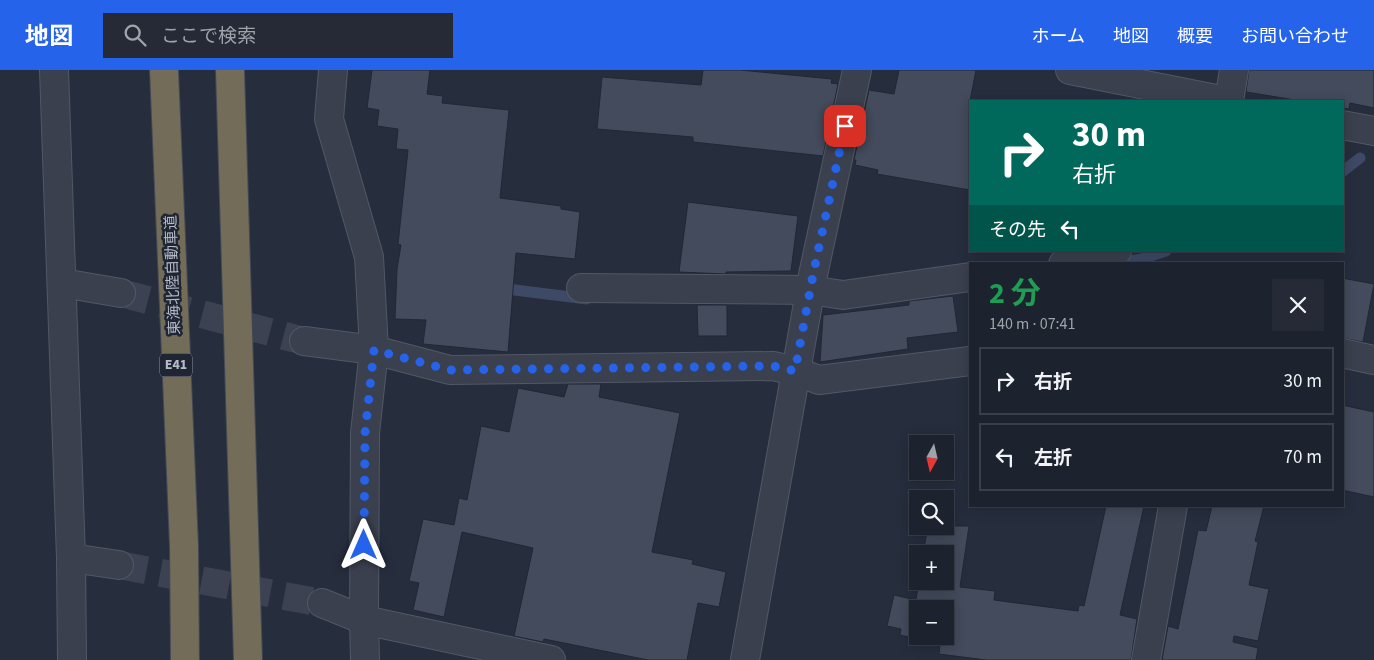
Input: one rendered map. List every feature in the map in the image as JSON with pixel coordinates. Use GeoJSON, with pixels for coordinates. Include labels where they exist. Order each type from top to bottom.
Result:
{"type":"FeatureCollection","features":[{"type":"Feature","properties":{"kind":"highway","name":"東海北陸自動車道"},"geometry":{"type":"LineString","coordinates":[[164,70],[184,546],[185,660]]}},
{"type":"Feature","properties":{"kind":"highway"},"geometry":{"type":"LineString","coordinates":[[230,70],[248,660]]}},
{"type":"Feature","properties":{"kind":"street"},"geometry":{"type":"LineString","coordinates":[[54,70],[71,558],[72,660]]}},
{"type":"Feature","properties":{"kind":"street"},"geometry":{"type":"LineString","coordinates":[[333,70],[329,119],[369,257],[374,350],[365,433],[365,660]]}},
{"type":"Feature","properties":{"kind":"street"},"geometry":{"type":"LineString","coordinates":[[745,660],[810,290],[857,70]]}},
{"type":"Feature","properties":{"kind":"street"},"geometry":{"type":"LineString","coordinates":[[1070,70],[1222,100]]}},
{"type":"Feature","properties":{"kind":"street"},"geometry":{"type":"LineString","coordinates":[[1227,100],[1234,70]]}},
{"type":"Feature","properties":{"kind":"street"},"geometry":{"type":"LineString","coordinates":[[1344,125],[1374,131]]}},
{"type":"Feature","properties":{"kind":"street"},"geometry":{"type":"LineString","coordinates":[[1071,262],[1113,252]]}},
{"type":"Feature","properties":{"kind":"street"},"geometry":{"type":"LineString","coordinates":[[581,288],[810,290],[844,295],[969,277]]}},
{"type":"Feature","properties":{"kind":"street"},"geometry":{"type":"LineString","coordinates":[[62,282],[121,293]]}},
{"type":"Feature","properties":{"kind":"street"},"geometry":{"type":"LineString","coordinates":[[304,341],[374,350],[450,370],[773,366],[795,371],[819,380],[969,361]]}},
{"type":"Feature","properties":{"kind":"street"},"geometry":{"type":"LineString","coordinates":[[1344,353],[1374,360]]}},
{"type":"Feature","properties":{"kind":"street"},"geometry":{"type":"LineString","coordinates":[[1146,660],[1173,507]]}},
{"type":"Feature","properties":{"kind":"street"},"geometry":{"type":"LineString","coordinates":[[71,558],[119,565]]}},
{"type":"Feature","properties":{"kind":"street"},"geometry":{"type":"LineString","coordinates":[[322,604],[364,620],[551,660]]}},
{"type":"Feature","properties":{"kind":"building"},"geometry":{"type":"Polygon","coordinates":[[[372,70],[430,70],[427,94],[443,96],[442,103],[509,110],[500,198],[561,206],[561,209],[580,212],[575,259],[516,253],[508,352],[423,344],[426,320],[395,319],[397,269],[401,245],[398,244],[408,150],[396,149],[398,129],[377,126],[379,110],[367,108],[372,70]]]}},
{"type":"Feature","properties":{"kind":"building"},"geometry":{"type":"Polygon","coordinates":[[[703,70],[740,70],[832,79],[831,83],[838,84],[823,156],[693,142],[693,137],[597,129],[602,77],[701,85],[703,70]]]}},
{"type":"Feature","properties":{"kind":"building"},"geometry":{"type":"Polygon","coordinates":[[[899,70],[976,70],[969,100],[969,190],[877,174],[878,170],[855,165],[856,160],[854,160],[869,90],[894,94],[899,70]]]}},
{"type":"Feature","properties":{"kind":"building"},"geometry":{"type":"Polygon","coordinates":[[[1249,70],[1374,70],[1374,108],[1350,103],[1349,109],[1344,108],[1344,100],[1295,100],[1246,92],[1249,70]]]}},
{"type":"Feature","properties":{"kind":"building"},"geometry":{"type":"Polygon","coordinates":[[[688,202],[798,216],[791,271],[726,272],[726,274],[679,272],[688,202]]]}},
{"type":"Feature","properties":{"kind":"building"},"geometry":{"type":"Polygon","coordinates":[[[1344,278],[1374,284],[1363,342],[1344,338],[1344,278]]]}},
{"type":"Feature","properties":{"kind":"building"},"geometry":{"type":"Polygon","coordinates":[[[953,296],[958,332],[907,338],[908,349],[820,362],[823,315],[909,305],[909,301],[953,296]]]}},
{"type":"Feature","properties":{"kind":"building"},"geometry":{"type":"Polygon","coordinates":[[[697,305],[727,305],[727,336],[698,336],[697,305]]]}},
{"type":"Feature","properties":{"kind":"building"},"geometry":{"type":"Polygon","coordinates":[[[568,384],[601,384],[599,397],[680,413],[652,552],[693,560],[692,564],[726,572],[719,607],[698,603],[687,660],[648,660],[544,639],[543,642],[514,636],[533,548],[462,532],[444,617],[413,610],[419,583],[409,581],[423,519],[454,525],[459,498],[467,500],[481,426],[509,432],[518,388],[564,397],[568,384]]]}},
{"type":"Feature","properties":{"kind":"building"},"geometry":{"type":"Polygon","coordinates":[[[1344,405],[1374,412],[1374,497],[1344,490],[1344,405]]]}},
{"type":"Feature","properties":{"kind":"building"},"geometry":{"type":"Polygon","coordinates":[[[1106,507],[1144,507],[1120,615],[1137,619],[1131,660],[986,660],[939,654],[940,645],[954,645],[954,600],[916,600],[918,590],[954,590],[954,545],[925,545],[926,535],[954,535],[954,526],[969,526],[960,587],[995,591],[994,600],[1078,611],[1079,605],[1084,606],[1106,507]]]}},
{"type":"Feature","properties":{"kind":"building"},"geometry":{"type":"Polygon","coordinates":[[[1212,507],[1264,507],[1255,541],[1258,542],[1249,585],[1269,589],[1258,641],[1234,636],[1233,642],[1258,648],[1256,660],[1162,660],[1168,626],[1178,629],[1198,530],[1206,531],[1212,507]]]}},
{"type":"Feature","properties":{"kind":"building"},"geometry":{"type":"Polygon","coordinates":[[[894,595],[916,600],[909,600],[909,637],[900,635],[901,629],[887,626],[894,595]]]}},
{"type":"Feature","properties":{"kind":"waterway"},"geometry":{"type":"LineString","coordinates":[[1344,170],[1360,158]]}},
{"type":"Feature","properties":{"kind":"waterway"},"geometry":{"type":"LineString","coordinates":[[1125,262],[1163,252]]}},
{"type":"Feature","properties":{"kind":"waterway"},"geometry":{"type":"LineString","coordinates":[[499,288],[587,299]]}},
{"type":"Feature","properties":{"kind":"tunnel"},"geometry":{"type":"LineString","coordinates":[[121,293],[304,341]]}},
{"type":"Feature","properties":{"kind":"tunnel"},"geometry":{"type":"LineString","coordinates":[[119,565],[322,603]]}},
{"type":"Feature","properties":{"kind":"route"},"geometry":{"type":"LineString","coordinates":[[364,545],[365,433],[374,350],[450,370],[773,366],[795,371],[813,275],[845,126]]}}]}
